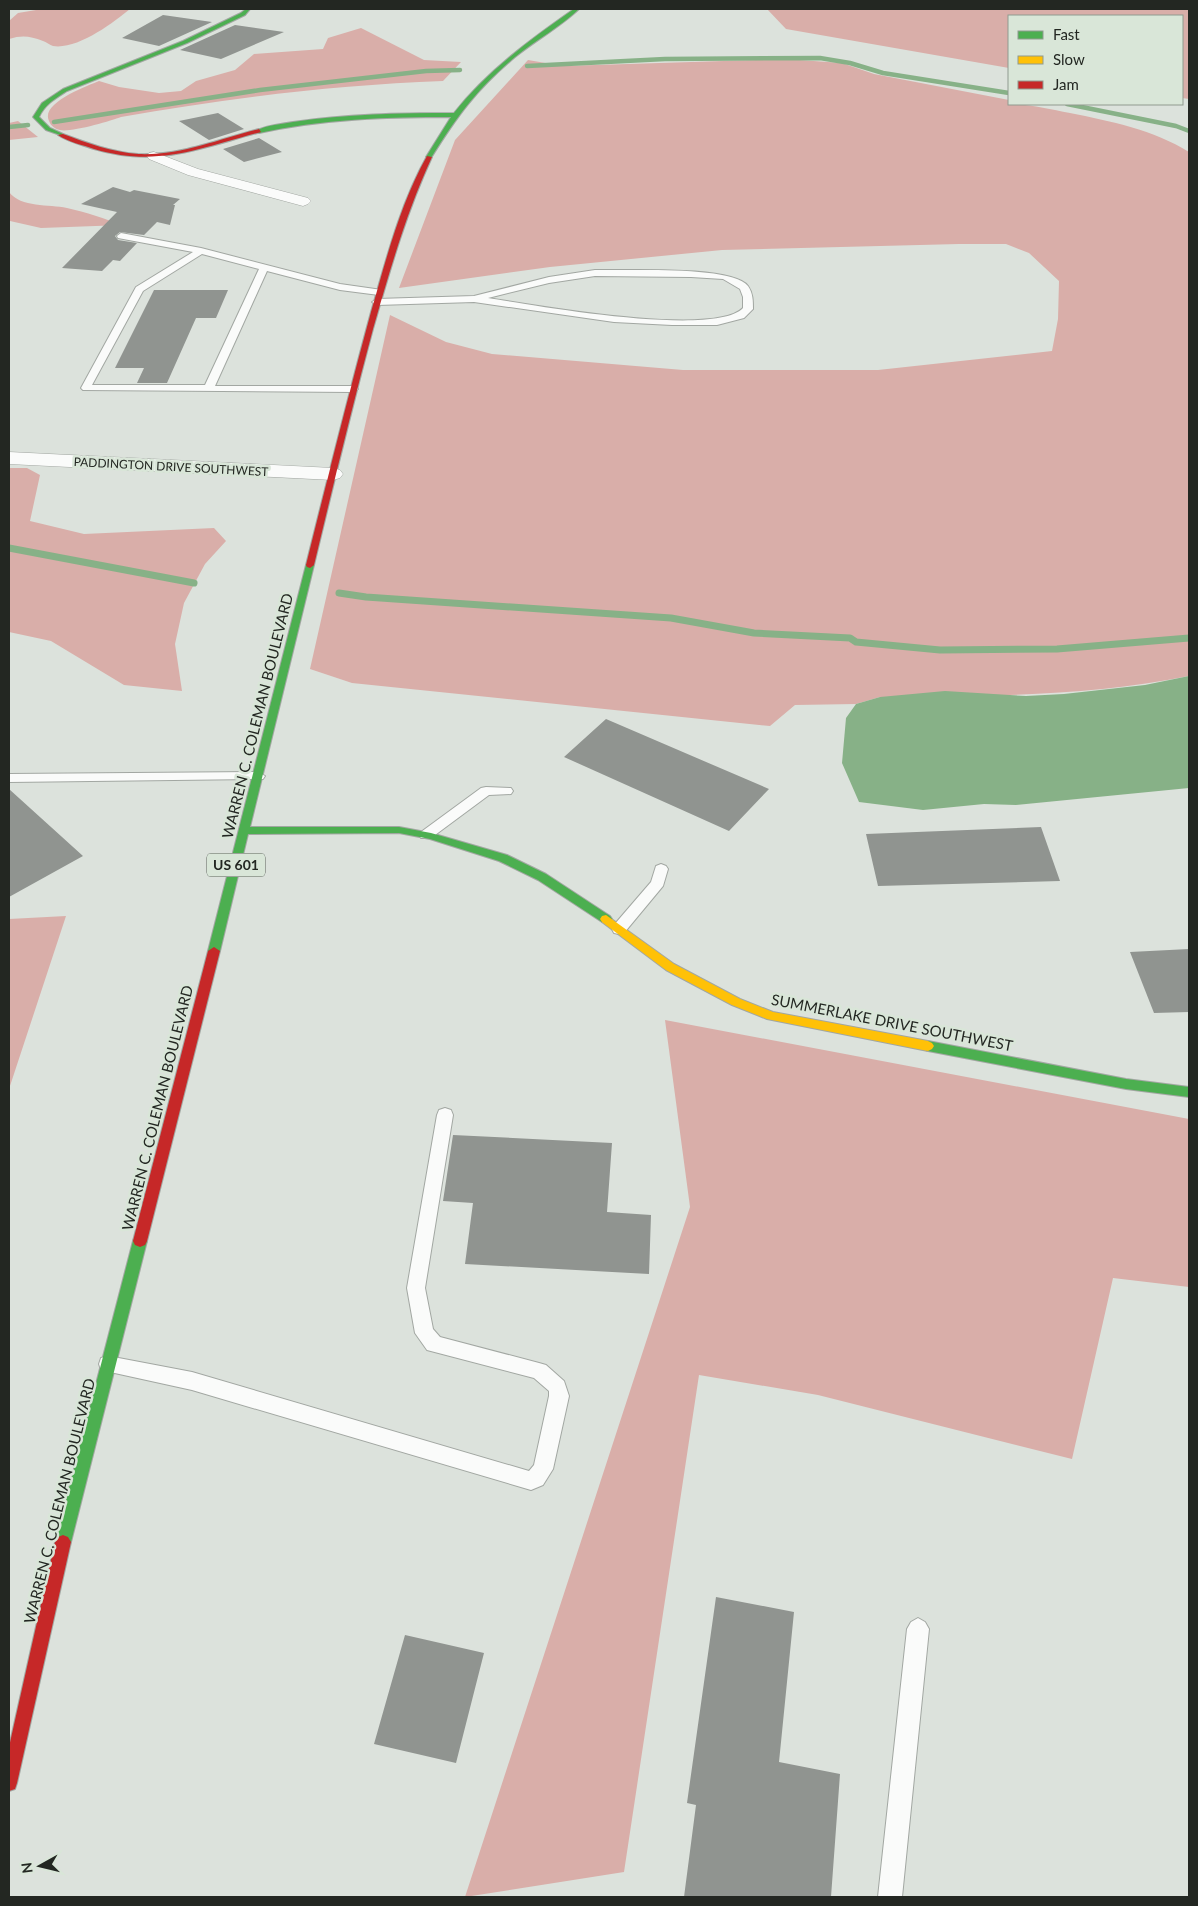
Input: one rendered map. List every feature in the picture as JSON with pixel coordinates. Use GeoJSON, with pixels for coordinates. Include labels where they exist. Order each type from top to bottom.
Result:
{"type":"FeatureCollection","features":[{"type":"Feature","properties":{"kind":"main road"},"geometry":{"type":"LineString","coordinates":[[248,9],[243,14],[185,42],[65,90],[53,97],[37,111],[36,117],[41,124],[50,130],[88,145],[119,153],[154,156],[171,154],[247,133],[296,124],[392,116],[457,115]]}},
{"type":"Feature","properties":{"kind":"main road","name":"WARREN C. COLEMAN BOULEVARD"},"geometry":{"type":"LineString","coordinates":[[9,1783],[68,1522],[258,776],[353,389],[378,297],[407,209],[422,172],[440,136],[504,64],[537,36],[576,9]]}},
{"type":"Feature","properties":{"kind":"main road","name":"SUMMERLAKE DRIVE SOUTHWEST"},"geometry":{"type":"LineString","coordinates":[[244,831],[399,830],[426,835],[503,858],[534,874],[590,907],[670,967],[736,1002],[771,1016],[1126,1084],[1189,1092]]}},
{"type":"Feature","properties":{"kind":"street"},"geometry":{"type":"LineString","coordinates":[[154,156],[192,172],[303,201]]}},
{"type":"Feature","properties":{"kind":"street","name":"PADDINGTON DRIVE SOUTHWEST"},"geometry":{"type":"LineString","coordinates":[[9,458],[333,474]]}},
{"type":"Feature","properties":{"kind":"lane"},"geometry":{"type":"LineString","coordinates":[[121,236],[201,251],[378,297],[474,299],[614,319],[672,322],[717,322],[741,316],[748,310],[748,297],[744,287],[725,277],[691,274],[595,273],[549,280],[474,299]]}},
{"type":"Feature","properties":{"kind":"lane"},"geometry":{"type":"LineString","coordinates":[[201,251],[139,289],[86,387],[353,389]]}},
{"type":"Feature","properties":{"kind":"lane"},"geometry":{"type":"LineString","coordinates":[[208,389],[264,268]]}},
{"type":"Feature","properties":{"kind":"lane"},"geometry":{"type":"LineString","coordinates":[[9,778],[258,776]]}},
{"type":"Feature","properties":{"kind":"lane"},"geometry":{"type":"LineString","coordinates":[[426,835],[486,791],[506,791]]}},
{"type":"Feature","properties":{"kind":"lane"},"geometry":{"type":"LineString","coordinates":[[619,929],[658,883],[660,869]]}},
{"type":"Feature","properties":{"kind":"lane"},"geometry":{"type":"LineString","coordinates":[[108,1364],[192,1381],[531,1481],[536,1478],[543,1470],[559,1396],[557,1387],[539,1371],[434,1344],[424,1333],[416,1288],[445,1115]]}},
{"type":"Feature","properties":{"kind":"lane"},"geometry":{"type":"LineString","coordinates":[[890,1897],[918,1629]]}},
{"type":"Feature","properties":{"kind":"shaded area"},"geometry":{"type":"Polygon","coordinates":[[[42,9],[130,9],[94,34],[73,44],[53,46],[38,39],[26,37],[9,39],[9,21],[18,13],[42,9]]]}},
{"type":"Feature","properties":{"kind":"shaded area"},"geometry":{"type":"Polygon","coordinates":[[[767,9],[1189,9],[1189,99],[1183,98],[1183,15],[1008,15],[1008,68],[786,29],[767,9]]]}},
{"type":"Feature","properties":{"kind":"shaded area"},"geometry":{"type":"Polygon","coordinates":[[[361,28],[424,60],[461,62],[443,81],[322,89],[241,98],[121,117],[72,130],[56,129],[49,121],[48,114],[51,108],[58,102],[66,96],[99,81],[119,87],[159,93],[181,91],[196,81],[235,70],[254,54],[323,49],[328,38],[361,28]]]}},
{"type":"Feature","properties":{"kind":"shaded area"},"geometry":{"type":"Polygon","coordinates":[[[785,59],[842,63],[874,74],[1008,100],[1008,105],[1040,107],[1101,119],[1147,132],[1189,152],[1189,676],[1150,683],[1073,692],[880,697],[856,704],[795,705],[770,726],[352,683],[310,669],[390,315],[446,342],[492,354],[683,370],[878,370],[1052,351],[1058,319],[1059,281],[1029,253],[1006,244],[722,250],[550,267],[399,288],[455,140],[528,60],[563,66],[785,59]]]}},
{"type":"Feature","properties":{"kind":"shaded area"},"geometry":{"type":"Polygon","coordinates":[[[18,121],[38,137],[9,140],[9,123],[18,121]]]}},
{"type":"Feature","properties":{"kind":"shaded area"},"geometry":{"type":"Polygon","coordinates":[[[9,192],[21,201],[74,210],[123,225],[41,228],[10,221],[9,192]]]}},
{"type":"Feature","properties":{"kind":"shaded area"},"geometry":{"type":"Polygon","coordinates":[[[9,468],[27,468],[40,475],[30,521],[84,534],[214,528],[226,541],[205,564],[184,603],[175,644],[182,691],[124,685],[51,641],[9,632],[9,468]]]}},
{"type":"Feature","properties":{"kind":"shaded area"},"geometry":{"type":"Polygon","coordinates":[[[1189,676],[1189,788],[1016,805],[984,804],[923,810],[859,802],[842,763],[846,718],[856,704],[880,697],[945,691],[1026,696],[1064,694],[1145,685],[1189,676]]]}},
{"type":"Feature","properties":{"kind":"shaded area"},"geometry":{"type":"Polygon","coordinates":[[[66,916],[9,1089],[9,919],[66,916]]]}},
{"type":"Feature","properties":{"kind":"shaded area"},"geometry":{"type":"Polygon","coordinates":[[[665,1020],[1189,1119],[1189,1287],[1113,1278],[1072,1459],[818,1395],[699,1375],[624,1872],[465,1897],[690,1207],[665,1020]]]}},
{"type":"Feature","properties":{"kind":"building"},"geometry":{"type":"Polygon","coordinates":[[[163,15],[212,22],[159,46],[122,38],[163,15]]]}},
{"type":"Feature","properties":{"kind":"building"},"geometry":{"type":"Polygon","coordinates":[[[235,25],[284,32],[221,59],[180,50],[235,25]]]}},
{"type":"Feature","properties":{"kind":"building"},"geometry":{"type":"Polygon","coordinates":[[[218,113],[244,129],[209,140],[179,121],[218,113]]]}},
{"type":"Feature","properties":{"kind":"building"},"geometry":{"type":"Polygon","coordinates":[[[259,138],[282,152],[244,162],[223,149],[259,138]]]}},
{"type":"Feature","properties":{"kind":"building"},"geometry":{"type":"Polygon","coordinates":[[[113,187],[130,192],[134,190],[180,199],[173,205],[175,205],[170,225],[157,222],[144,235],[120,232],[115,236],[118,240],[137,243],[120,261],[113,260],[102,271],[62,268],[117,212],[81,204],[113,187]]]}},
{"type":"Feature","properties":{"kind":"building"},"geometry":{"type":"Polygon","coordinates":[[[154,290],[228,290],[216,318],[196,318],[167,383],[137,383],[144,368],[115,368],[154,290]]]}},
{"type":"Feature","properties":{"kind":"building"},"geometry":{"type":"Polygon","coordinates":[[[606,719],[769,789],[729,831],[564,757],[606,719]]]}},
{"type":"Feature","properties":{"kind":"building"},"geometry":{"type":"Polygon","coordinates":[[[9,789],[83,856],[9,897],[9,789]]]}},
{"type":"Feature","properties":{"kind":"building"},"geometry":{"type":"Polygon","coordinates":[[[1041,827],[1060,881],[878,886],[866,834],[1041,827]]]}},
{"type":"Feature","properties":{"kind":"building"},"geometry":{"type":"Polygon","coordinates":[[[1189,949],[1189,1012],[1154,1013],[1130,952],[1189,949]]]}},
{"type":"Feature","properties":{"kind":"building"},"geometry":{"type":"Polygon","coordinates":[[[453,1135],[612,1143],[607,1212],[651,1215],[649,1274],[465,1264],[473,1203],[443,1201],[453,1135]]]}},
{"type":"Feature","properties":{"kind":"building"},"geometry":{"type":"Polygon","coordinates":[[[716,1597],[794,1612],[779,1762],[840,1774],[831,1897],[684,1897],[696,1805],[687,1803],[716,1597]]]}},
{"type":"Feature","properties":{"kind":"building"},"geometry":{"type":"Polygon","coordinates":[[[405,1635],[484,1653],[456,1763],[374,1744],[405,1635]]]}},
{"type":"Feature","properties":{"kind":"waterway"},"geometry":{"type":"LineString","coordinates":[[527,66],[665,59],[820,58],[850,63],[883,73],[1008,93]]}},
{"type":"Feature","properties":{"kind":"waterway"},"geometry":{"type":"LineString","coordinates":[[54,122],[260,90],[426,71],[460,70]]}},
{"type":"Feature","properties":{"kind":"waterway"},"geometry":{"type":"LineString","coordinates":[[1072,105],[1176,126],[1189,131]]}},
{"type":"Feature","properties":{"kind":"waterway"},"geometry":{"type":"LineString","coordinates":[[9,127],[28,125]]}},
{"type":"Feature","properties":{"kind":"waterway"},"geometry":{"type":"LineString","coordinates":[[9,548],[194,583]]}},
{"type":"Feature","properties":{"kind":"waterway"},"geometry":{"type":"LineString","coordinates":[[339,593],[366,597],[671,618],[754,633],[850,638],[856,642],[940,650],[1057,649],[1189,638]]}},
{"type":"Feature","properties":{"kind":"traffic: fast"},"geometry":{"type":"LineString","coordinates":[[61,135],[48,129],[36,117],[41,108],[52,98],[65,90],[185,42],[243,14],[248,9]]}},
{"type":"Feature","properties":{"kind":"traffic: fast"},"geometry":{"type":"LineString","coordinates":[[429,157],[442,134],[474,93],[513,56],[577,9]]}},
{"type":"Feature","properties":{"kind":"traffic: fast"},"geometry":{"type":"LineString","coordinates":[[259,131],[332,119],[457,115]]}},
{"type":"Feature","properties":{"kind":"traffic: fast"},"geometry":{"type":"LineString","coordinates":[[214,951],[310,565]]}},
{"type":"Feature","properties":{"kind":"traffic: fast"},"geometry":{"type":"LineString","coordinates":[[245,831],[399,830],[431,836],[503,858],[542,877],[606,919]]}},
{"type":"Feature","properties":{"kind":"traffic: fast"},"geometry":{"type":"LineString","coordinates":[[928,1046],[1126,1084],[1189,1092]]}},
{"type":"Feature","properties":{"kind":"traffic: fast"},"geometry":{"type":"LineString","coordinates":[[63,1542],[140,1241]]}},
{"type":"Feature","properties":{"kind":"traffic: slow"},"geometry":{"type":"LineString","coordinates":[[606,919],[670,967],[736,1002],[771,1016],[928,1046]]}},
{"type":"Feature","properties":{"kind":"traffic: jam"},"geometry":{"type":"LineString","coordinates":[[61,135],[114,152],[147,156],[189,150],[259,131]]}},
{"type":"Feature","properties":{"kind":"traffic: jam"},"geometry":{"type":"LineString","coordinates":[[310,565],[349,406],[386,272],[405,214],[429,157]]}},
{"type":"Feature","properties":{"kind":"traffic: jam"},"geometry":{"type":"LineString","coordinates":[[140,1241],[214,951]]}},
{"type":"Feature","properties":{"kind":"traffic: jam"},"geometry":{"type":"LineString","coordinates":[[9,1783],[63,1542]]}}]}
